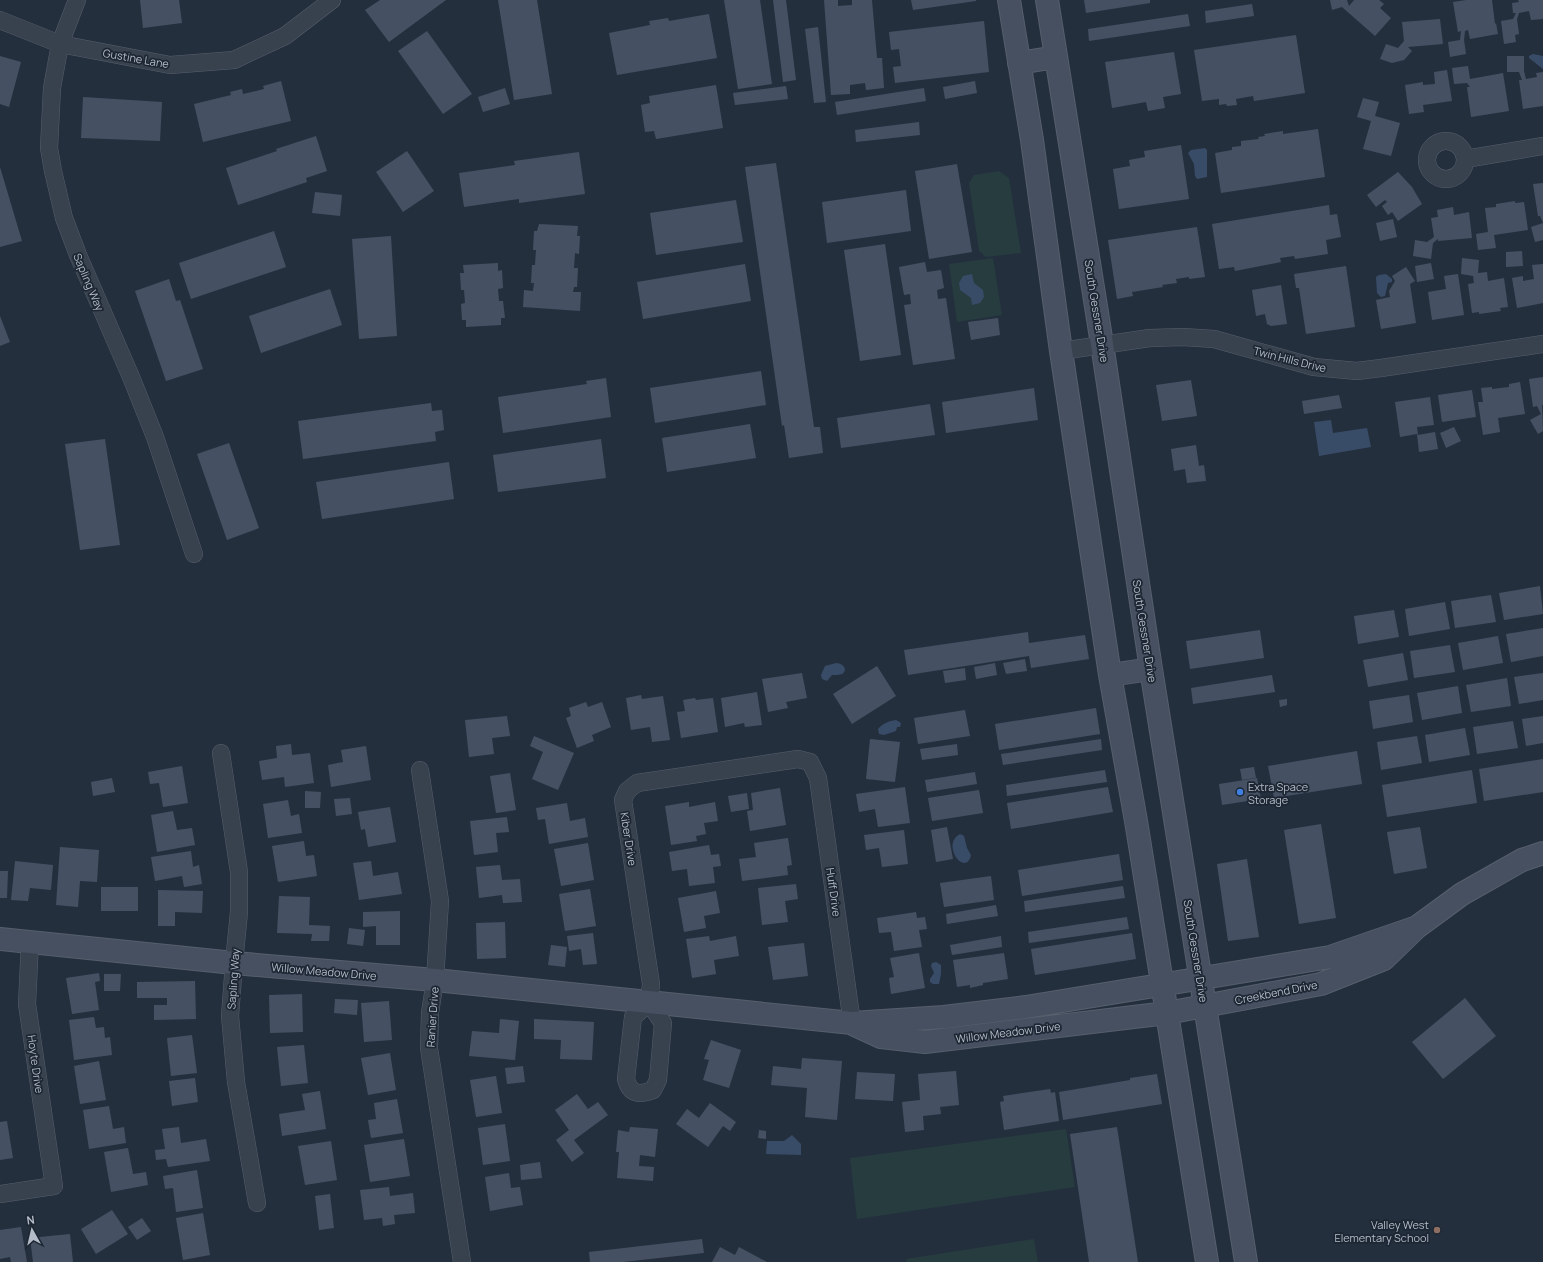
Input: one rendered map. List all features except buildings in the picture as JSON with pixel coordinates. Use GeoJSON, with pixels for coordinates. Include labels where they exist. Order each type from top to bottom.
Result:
{"type":"FeatureCollection","features":[{"type":"Feature","properties":{"kind":"main road"},"geometry":{"type":"LineString","coordinates":[[1009,0],[1053,283],[1061,351],[1110,675],[1163,985],[1206,1262]]}},
{"type":"Feature","properties":{"kind":"main road","name":"South Gessner Drive"},"geometry":{"type":"LineString","coordinates":[[1047,0],[1102,344],[1151,669],[1246,1262]]}},
{"type":"Feature","properties":{"kind":"main road"},"geometry":{"type":"LineString","coordinates":[[1019,62],[1056,57]]}},
{"type":"Feature","properties":{"kind":"main road"},"geometry":{"type":"LineString","coordinates":[[1110,675],[1151,669]]}},
{"type":"Feature","properties":{"kind":"main road","name":"Creekbend Drive"},"geometry":{"type":"LineString","coordinates":[[1167,1013],[1321,984],[1384,959],[1417,928],[1462,894],[1522,860],[1543,853]]}},
{"type":"Feature","properties":{"kind":"main road","name":"Creekbend Drive"},"geometry":{"type":"LineString","coordinates":[[1163,985],[1330,957],[1417,928]]}},
{"type":"Feature","properties":{"kind":"main road","name":"Willow Meadow Drive"},"geometry":{"type":"LineString","coordinates":[[0,939],[234,963],[435,980],[852,1024],[944,1017],[1026,1007],[1163,985]]}},
{"type":"Feature","properties":{"kind":"main road","name":"Willow Meadow Drive"},"geometry":{"type":"LineString","coordinates":[[852,1024],[881,1037],[925,1042],[1167,1013]]}},
{"type":"Feature","properties":{"kind":"street","name":"Sapling Way"},"geometry":{"type":"LineString","coordinates":[[77,0],[60,44],[52,88],[49,148],[52,171],[63,211],[78,255],[131,377],[155,437],[194,554]]}},
{"type":"Feature","properties":{"kind":"street","name":"Gustine Lane"},"geometry":{"type":"LineString","coordinates":[[0,20],[60,44],[170,65],[234,60],[285,36],[332,0]]}},
{"type":"Feature","properties":{"kind":"street"},"geometry":{"type":"LineString","coordinates":[[1465,159],[1543,146]]}},
{"type":"Feature","properties":{"kind":"street","name":"Twin Hills Drive"},"geometry":{"type":"LineString","coordinates":[[1061,351],[1150,338],[1183,337],[1214,339],[1314,367],[1357,371],[1543,344]]}},
{"type":"Feature","properties":{"kind":"street","name":"Sapling Way"},"geometry":{"type":"LineString","coordinates":[[221,754],[239,872],[239,912],[230,1016],[236,1082],[257,1203]]}},
{"type":"Feature","properties":{"kind":"street","name":"Kiber Drive"},"geometry":{"type":"LineString","coordinates":[[649,1003],[651,984],[623,800],[627,791],[637,783],[798,759],[810,762]]}},
{"type":"Feature","properties":{"kind":"street","name":"Huff Drive"},"geometry":{"type":"LineString","coordinates":[[810,762],[818,778],[852,1024]]}},
{"type":"Feature","properties":{"kind":"street","name":"Ranier Drive"},"geometry":{"type":"LineString","coordinates":[[420,770],[440,901],[435,980],[430,1013],[429,1048],[462,1262]]}},
{"type":"Feature","properties":{"kind":"street","name":"Hoyte Drive"},"geometry":{"type":"LineString","coordinates":[[0,1194],[54,1186],[27,1004],[30,942]]}},
{"type":"Feature","properties":{"kind":"green space"},"geometry":{"type":"Polygon","coordinates":[[[999,171],[1009,178],[1021,253],[986,257],[979,251],[969,183],[974,175],[999,171]]]}},
{"type":"Feature","properties":{"kind":"green space"},"geometry":{"type":"Polygon","coordinates":[[[993,258],[1002,315],[957,322],[949,264],[993,258]]]}},
{"type":"Feature","properties":{"kind":"green space"},"geometry":{"type":"Polygon","coordinates":[[[1066,1129],[1075,1187],[857,1219],[850,1158],[1066,1129]]]}},
{"type":"Feature","properties":{"kind":"green space"},"geometry":{"type":"Polygon","coordinates":[[[1034,1239],[1038,1262],[907,1262],[906,1259],[1034,1239]]]}},
{"type":"Feature","properties":{"kind":"water"},"geometry":{"type":"Polygon","coordinates":[[[1533,54],[1543,56],[1543,69],[1529,58],[1529,56],[1533,54]]]}},
{"type":"Feature","properties":{"kind":"water"},"geometry":{"type":"Polygon","coordinates":[[[1205,148],[1207,150],[1207,177],[1197,179],[1195,176],[1194,164],[1188,153],[1191,150],[1205,148]]]}},
{"type":"Feature","properties":{"kind":"water"},"geometry":{"type":"Polygon","coordinates":[[[972,274],[974,283],[983,290],[984,297],[980,303],[972,305],[971,298],[960,290],[959,283],[963,276],[972,274]]]}},
{"type":"Feature","properties":{"kind":"water"},"geometry":{"type":"Polygon","coordinates":[[[1386,274],[1392,279],[1392,282],[1388,283],[1385,296],[1381,297],[1377,293],[1376,277],[1386,274]]]}},
{"type":"Feature","properties":{"kind":"water"},"geometry":{"type":"Polygon","coordinates":[[[1331,420],[1333,433],[1367,428],[1371,447],[1319,456],[1314,422],[1331,420]]]}},
{"type":"Feature","properties":{"kind":"water"},"geometry":{"type":"Polygon","coordinates":[[[836,663],[845,668],[844,672],[841,674],[832,675],[827,681],[822,679],[821,675],[825,666],[836,663]]]}},
{"type":"Feature","properties":{"kind":"water"},"geometry":{"type":"Polygon","coordinates":[[[896,720],[901,723],[900,727],[897,727],[896,731],[884,735],[879,734],[878,729],[882,725],[896,720]]]}},
{"type":"Feature","properties":{"kind":"water"},"geometry":{"type":"Polygon","coordinates":[[[960,834],[964,836],[967,848],[971,855],[968,861],[964,863],[956,857],[953,852],[955,839],[960,834]]]}},
{"type":"Feature","properties":{"kind":"water"},"geometry":{"type":"Polygon","coordinates":[[[936,962],[941,965],[941,974],[939,984],[933,984],[930,982],[930,979],[934,973],[931,966],[932,963],[936,962]]]}},
{"type":"Feature","properties":{"kind":"water"},"geometry":{"type":"Polygon","coordinates":[[[792,1135],[801,1144],[801,1155],[766,1154],[767,1141],[784,1141],[792,1135]]]}},
{"type":"Feature","properties":{"kind":"place","name":"Extra Space Storage"},"geometry":{"type":"Point","coordinates":[1240,792]}},
{"type":"Feature","properties":{"kind":"place","name":"Valley West Elementary School"},"geometry":{"type":"Point","coordinates":[1437,1230]}}]}
